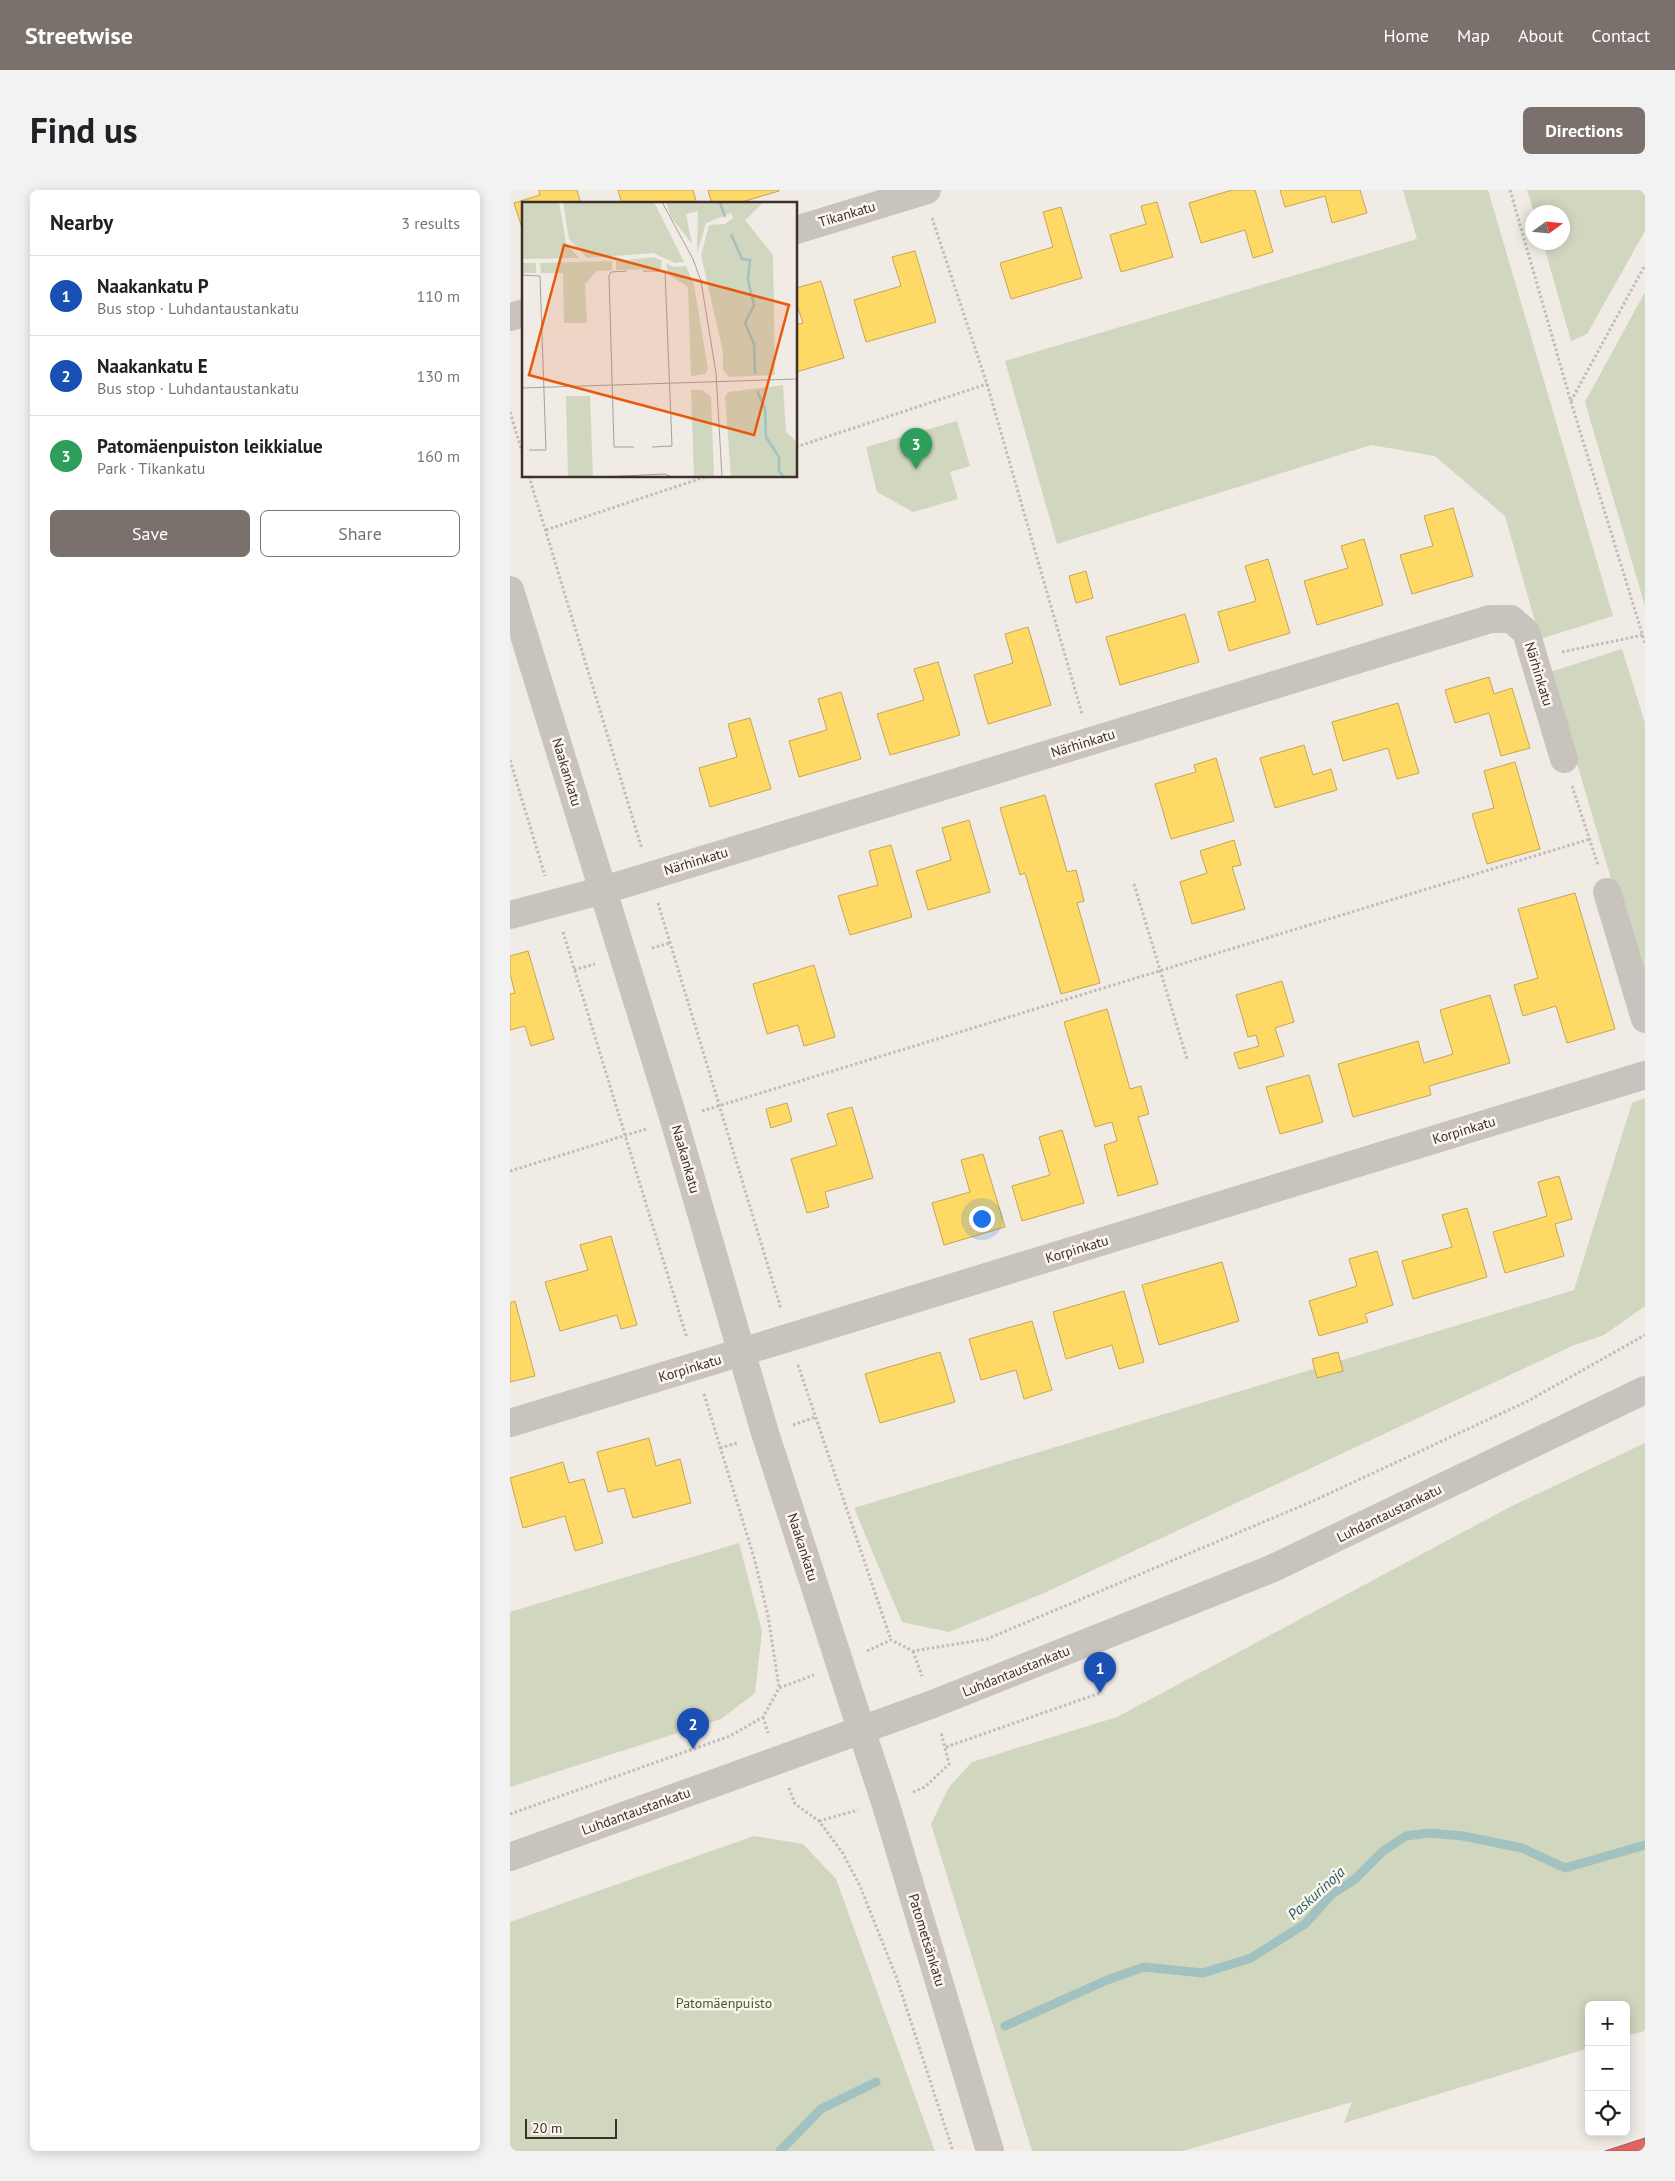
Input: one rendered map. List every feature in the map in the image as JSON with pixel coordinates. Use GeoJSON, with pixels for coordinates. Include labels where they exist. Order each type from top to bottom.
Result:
{"type":"FeatureCollection","features":[{"type":"Feature","properties":{"kind":"street","name":"Tikankatu"},"geometry":{"type":"LineString","coordinates":[[798,229],[925,191]]}},
{"type":"Feature","properties":{"kind":"street","name":"Naakankatu"},"geometry":{"type":"LineString","coordinates":[[510,590],[674,1120],[765,1433],[842,1664],[861,1729]]}},
{"type":"Feature","properties":{"kind":"street","name":"Närhinkatu"},"geometry":{"type":"LineString","coordinates":[[510,916],[554,902],[604,890],[1490,619],[1512,620],[1526,632],[1564,759]]}},
{"type":"Feature","properties":{"kind":"street"},"geometry":{"type":"LineString","coordinates":[[1606,892],[1645,1019]]}},
{"type":"Feature","properties":{"kind":"street","name":"Korpinkatu"},"geometry":{"type":"LineString","coordinates":[[510,1423],[790,1339],[1229,1201],[1645,1075]]}},
{"type":"Feature","properties":{"kind":"street","name":"Luhdantaustankatu"},"geometry":{"type":"LineString","coordinates":[[510,1857],[933,1704],[1270,1570],[1645,1390]]}},
{"type":"Feature","properties":{"kind":"street","name":"Patometsänkatu"},"geometry":{"type":"LineString","coordinates":[[861,1729],[886,1802],[990,2151]]}},
{"type":"Feature","properties":{"kind":"path"},"geometry":{"type":"LineString","coordinates":[[1510,190],[1570,402],[1645,643]]}},
{"type":"Feature","properties":{"kind":"path"},"geometry":{"type":"LineString","coordinates":[[925,191],[987,384],[1090,741]]}},
{"type":"Feature","properties":{"kind":"path"},"geometry":{"type":"LineString","coordinates":[[1570,402],[1645,266]]}},
{"type":"Feature","properties":{"kind":"path"},"geometry":{"type":"LineString","coordinates":[[798,446],[987,384]]}},
{"type":"Feature","properties":{"kind":"path"},"geometry":{"type":"LineString","coordinates":[[510,412],[522,451]]}},
{"type":"Feature","properties":{"kind":"path"},"geometry":{"type":"LineString","coordinates":[[530,478],[790,1339],[891,1640],[913,1651],[988,1638],[1313,1501],[1528,1401],[1645,1334]]}},
{"type":"Feature","properties":{"kind":"path"},"geometry":{"type":"LineString","coordinates":[[546,530],[702,478]]}},
{"type":"Feature","properties":{"kind":"path"},"geometry":{"type":"LineString","coordinates":[[1534,658],[1642,635]]}},
{"type":"Feature","properties":{"kind":"path"},"geometry":{"type":"LineString","coordinates":[[1564,759],[1606,892]]}},
{"type":"Feature","properties":{"kind":"path"},"geometry":{"type":"LineString","coordinates":[[510,760],[755,1561],[768,1616],[779,1688],[763,1717],[730,1736],[510,1814]]}},
{"type":"Feature","properties":{"kind":"path"},"geometry":{"type":"LineString","coordinates":[[674,1120],[1590,839]]}},
{"type":"Feature","properties":{"kind":"path"},"geometry":{"type":"LineString","coordinates":[[1134,884],[1162,971],[1187,1059]]}},
{"type":"Feature","properties":{"kind":"path"},"geometry":{"type":"LineString","coordinates":[[510,1170],[625,1136]]}},
{"type":"Feature","properties":{"kind":"path"},"geometry":{"type":"LineString","coordinates":[[779,1688],[842,1664],[891,1640]]}},
{"type":"Feature","properties":{"kind":"path"},"geometry":{"type":"LineString","coordinates":[[819,1821],[886,1802],[925,1787],[949,1764],[933,1704],[913,1651]]}},
{"type":"Feature","properties":{"kind":"path"},"geometry":{"type":"LineString","coordinates":[[946,1747],[1100,1693]]}},
{"type":"Feature","properties":{"kind":"path"},"geometry":{"type":"LineString","coordinates":[[763,1717],[796,1804],[819,1821],[842,1852],[860,1886],[897,1979],[953,2151]]}},
{"type":"Feature","properties":{"kind":"green space"},"geometry":{"type":"Polygon","coordinates":[[[1403,190],[1488,190],[1613,616],[1540,639],[1505,516],[1435,456],[1371,445],[1057,544],[1005,361],[1417,239],[1403,190]]]}},
{"type":"Feature","properties":{"kind":"green space"},"geometry":{"type":"Polygon","coordinates":[[[1527,190],[1645,190],[1645,231],[1587,334],[1571,341],[1545,250],[1570,250],[1570,205],[1532,205],[1527,190]]]}},
{"type":"Feature","properties":{"kind":"green space"},"geometry":{"type":"Polygon","coordinates":[[[1645,292],[1645,606],[1585,402],[1645,292]]]}},
{"type":"Feature","properties":{"kind":"green space"},"geometry":{"type":"Polygon","coordinates":[[[957,421],[970,466],[950,472],[958,499],[913,512],[877,492],[866,447],[957,421]]]}},
{"type":"Feature","properties":{"kind":"green space"},"geometry":{"type":"Polygon","coordinates":[[[1622,649],[1645,723],[1645,994],[1550,672],[1622,649]]]}},
{"type":"Feature","properties":{"kind":"green space"},"geometry":{"type":"Polygon","coordinates":[[[1645,1098],[1645,1306],[1604,1335],[1572,1346],[1044,1593],[949,1632],[902,1622],[854,1508],[1574,1290],[1632,1103],[1645,1098]]]}},
{"type":"Feature","properties":{"kind":"green space"},"geometry":{"type":"Polygon","coordinates":[[[1645,1443],[1645,2031],[1630,2035],[1630,2001],[1585,2001],[1585,2049],[1344,2123],[1352,2102],[1183,2151],[1032,2151],[931,1824],[949,1787],[972,1762],[1117,1717],[1510,1507],[1645,1443]]]}},
{"type":"Feature","properties":{"kind":"green space"},"geometry":{"type":"Polygon","coordinates":[[[739,1543],[762,1631],[755,1693],[721,1719],[510,1787],[510,1612],[739,1543]]]}},
{"type":"Feature","properties":{"kind":"green space","name":"Patomäenpuisto"},"geometry":{"type":"Polygon","coordinates":[[[754,1836],[803,1844],[836,1879],[935,2151],[510,2151],[510,1922],[754,1836]]]}},
{"type":"Feature","properties":{"kind":"building: Homes"},"geometry":{"type":"Polygon","coordinates":[[[539,190],[577,190],[580,202],[522,202],[522,228],[514,203],[540,195],[539,190]]]}},
{"type":"Feature","properties":{"kind":"building: Homes"},"geometry":{"type":"Polygon","coordinates":[[[618,190],[693,190],[696,202],[621,202],[618,190]]]}},
{"type":"Feature","properties":{"kind":"building: Homes"},"geometry":{"type":"Polygon","coordinates":[[[708,190],[779,190],[742,202],[711,202],[708,190]]]}},
{"type":"Feature","properties":{"kind":"building: Homes"},"geometry":{"type":"Polygon","coordinates":[[[1232,190],[1255,190],[1273,252],[1253,258],[1245,230],[1201,243],[1189,203],[1232,190]]]}},
{"type":"Feature","properties":{"kind":"building: Homes"},"geometry":{"type":"Polygon","coordinates":[[[1280,190],[1360,190],[1367,213],[1332,223],[1325,196],[1285,207],[1280,190]]]}},
{"type":"Feature","properties":{"kind":"building: Homes"},"geometry":{"type":"Polygon","coordinates":[[[1157,202],[1173,257],[1121,272],[1110,235],[1146,224],[1141,206],[1157,202]]]}},
{"type":"Feature","properties":{"kind":"building: Homes"},"geometry":{"type":"Polygon","coordinates":[[[1061,207],[1082,278],[1011,299],[1000,263],[1053,247],[1043,212],[1061,207]]]}},
{"type":"Feature","properties":{"kind":"building: Homes"},"geometry":{"type":"Polygon","coordinates":[[[915,251],[936,322],[866,342],[854,300],[901,286],[892,257],[915,251]]]}},
{"type":"Feature","properties":{"kind":"building: Homes"},"geometry":{"type":"Polygon","coordinates":[[[821,281],[844,358],[798,371],[798,324],[803,323],[798,308],[798,287],[821,281]]]}},
{"type":"Feature","properties":{"kind":"building: Homes"},"geometry":{"type":"Polygon","coordinates":[[[1453,508],[1473,576],[1412,594],[1400,555],[1433,546],[1424,516],[1453,508]]]}},
{"type":"Feature","properties":{"kind":"building: Homes"},"geometry":{"type":"Polygon","coordinates":[[[1364,539],[1383,605],[1317,625],[1304,581],[1348,568],[1341,546],[1364,539]]]}},
{"type":"Feature","properties":{"kind":"building: Homes"},"geometry":{"type":"Polygon","coordinates":[[[1268,559],[1290,633],[1229,651],[1218,612],[1256,601],[1245,566],[1268,559]]]}},
{"type":"Feature","properties":{"kind":"building: Homes"},"geometry":{"type":"Polygon","coordinates":[[[1086,571],[1093,598],[1076,603],[1069,576],[1086,571]]]}},
{"type":"Feature","properties":{"kind":"building: Homes"},"geometry":{"type":"Polygon","coordinates":[[[1185,614],[1199,662],[1120,685],[1106,637],[1185,614]]]}},
{"type":"Feature","properties":{"kind":"building: Homes"},"geometry":{"type":"Polygon","coordinates":[[[1028,627],[1051,705],[988,724],[974,675],[1013,663],[1005,634],[1028,627]]]}},
{"type":"Feature","properties":{"kind":"building: Homes"},"geometry":{"type":"Polygon","coordinates":[[[938,662],[960,735],[890,755],[877,714],[924,700],[914,669],[938,662]]]}},
{"type":"Feature","properties":{"kind":"building: Homes"},"geometry":{"type":"Polygon","coordinates":[[[1489,677],[1494,694],[1512,688],[1530,748],[1501,756],[1489,713],[1455,723],[1445,690],[1489,677]]]}},
{"type":"Feature","properties":{"kind":"building: Homes"},"geometry":{"type":"Polygon","coordinates":[[[841,692],[861,759],[799,777],[789,741],[827,730],[818,699],[841,692]]]}},
{"type":"Feature","properties":{"kind":"building: Homes"},"geometry":{"type":"Polygon","coordinates":[[[1398,703],[1419,773],[1397,779],[1388,748],[1343,761],[1332,722],[1398,703]]]}},
{"type":"Feature","properties":{"kind":"building: Homes"},"geometry":{"type":"Polygon","coordinates":[[[750,718],[771,789],[710,807],[699,768],[737,757],[728,724],[750,718]]]}},
{"type":"Feature","properties":{"kind":"building: Homes"},"geometry":{"type":"Polygon","coordinates":[[[1304,745],[1313,775],[1331,769],[1337,790],[1275,808],[1260,758],[1304,745]]]}},
{"type":"Feature","properties":{"kind":"building: Homes"},"geometry":{"type":"Polygon","coordinates":[[[1216,758],[1234,821],[1171,839],[1155,784],[1196,772],[1194,765],[1216,758]]]}},
{"type":"Feature","properties":{"kind":"building: Homes"},"geometry":{"type":"Polygon","coordinates":[[[1515,762],[1540,849],[1487,864],[1472,814],[1494,808],[1484,771],[1515,762]]]}},
{"type":"Feature","properties":{"kind":"building: Homes"},"geometry":{"type":"Polygon","coordinates":[[[1045,795],[1067,872],[1076,870],[1084,901],[1077,903],[1100,983],[1061,994],[1025,873],[1020,875],[1000,808],[1045,795]]]}},
{"type":"Feature","properties":{"kind":"building: Homes"},"geometry":{"type":"Polygon","coordinates":[[[969,820],[990,892],[928,910],[916,871],[951,860],[942,828],[969,820]]]}},
{"type":"Feature","properties":{"kind":"building: Homes"},"geometry":{"type":"Polygon","coordinates":[[[1234,840],[1241,865],[1232,867],[1245,909],[1192,924],[1180,882],[1207,873],[1200,851],[1234,840]]]}},
{"type":"Feature","properties":{"kind":"building: Homes"},"geometry":{"type":"Polygon","coordinates":[[[891,845],[912,917],[850,935],[838,896],[878,885],[869,851],[891,845]]]}},
{"type":"Feature","properties":{"kind":"building: Homes"},"geometry":{"type":"Polygon","coordinates":[[[1575,893],[1615,1029],[1567,1043],[1556,1006],[1523,1016],[1514,985],[1538,978],[1518,909],[1575,893]]]}},
{"type":"Feature","properties":{"kind":"building: Homes"},"geometry":{"type":"Polygon","coordinates":[[[528,951],[554,1039],[531,1046],[525,1026],[510,1030],[510,994],[515,993],[510,974],[510,956],[528,951]]]}},
{"type":"Feature","properties":{"kind":"building: Homes"},"geometry":{"type":"Polygon","coordinates":[[[814,965],[835,1037],[804,1046],[798,1025],[767,1034],[753,984],[814,965]]]}},
{"type":"Feature","properties":{"kind":"building: Homes"},"geometry":{"type":"Polygon","coordinates":[[[1282,981],[1294,1022],[1275,1028],[1284,1056],[1239,1069],[1234,1053],[1259,1046],[1256,1035],[1248,1037],[1236,995],[1282,981]]]}},
{"type":"Feature","properties":{"kind":"building: Homes"},"geometry":{"type":"Polygon","coordinates":[[[1490,995],[1510,1063],[1429,1086],[1431,1095],[1353,1117],[1338,1064],[1418,1041],[1424,1063],[1453,1054],[1440,1010],[1490,995]]]}},
{"type":"Feature","properties":{"kind":"building: Homes"},"geometry":{"type":"Polygon","coordinates":[[[1107,1009],[1130,1089],[1141,1086],[1149,1114],[1138,1117],[1158,1184],[1118,1196],[1104,1145],[1117,1141],[1112,1122],[1095,1127],[1064,1022],[1107,1009]]]}},
{"type":"Feature","properties":{"kind":"building: Homes"},"geometry":{"type":"Polygon","coordinates":[[[1309,1075],[1323,1122],[1280,1134],[1266,1087],[1309,1075]]]}},
{"type":"Feature","properties":{"kind":"building: Homes"},"geometry":{"type":"Polygon","coordinates":[[[787,1103],[792,1121],[771,1128],[766,1109],[787,1103]]]}},
{"type":"Feature","properties":{"kind":"building: Homes"},"geometry":{"type":"Polygon","coordinates":[[[852,1107],[873,1178],[825,1192],[829,1207],[807,1213],[791,1159],[837,1145],[827,1114],[852,1107]]]}},
{"type":"Feature","properties":{"kind":"building: Homes"},"geometry":{"type":"Polygon","coordinates":[[[1062,1130],[1084,1203],[1022,1221],[1012,1186],[1050,1175],[1039,1137],[1062,1130]]]}},
{"type":"Feature","properties":{"kind":"building: Homes"},"geometry":{"type":"Polygon","coordinates":[[[983,1154],[1005,1227],[944,1245],[932,1203],[970,1192],[961,1160],[983,1154]]]}},
{"type":"Feature","properties":{"kind":"building: Homes"},"geometry":{"type":"Polygon","coordinates":[[[1559,1176],[1572,1219],[1555,1224],[1564,1256],[1505,1273],[1493,1232],[1547,1216],[1538,1182],[1559,1176]]]}},
{"type":"Feature","properties":{"kind":"building: Homes"},"geometry":{"type":"Polygon","coordinates":[[[1467,1208],[1487,1277],[1413,1299],[1402,1261],[1452,1247],[1442,1215],[1467,1208]]]}},
{"type":"Feature","properties":{"kind":"building: Homes"},"geometry":{"type":"Polygon","coordinates":[[[611,1236],[637,1325],[621,1329],[617,1315],[560,1331],[545,1282],[588,1270],[580,1245],[611,1236]]]}},
{"type":"Feature","properties":{"kind":"building: Homes"},"geometry":{"type":"Polygon","coordinates":[[[1377,1251],[1393,1305],[1365,1314],[1368,1322],[1319,1336],[1309,1301],[1357,1286],[1349,1259],[1377,1251]]]}},
{"type":"Feature","properties":{"kind":"building: Homes"},"geometry":{"type":"Polygon","coordinates":[[[1222,1262],[1239,1321],[1159,1345],[1142,1285],[1222,1262]]]}},
{"type":"Feature","properties":{"kind":"building: Homes"},"geometry":{"type":"Polygon","coordinates":[[[1124,1291],[1144,1362],[1119,1369],[1112,1345],[1066,1359],[1053,1312],[1124,1291]]]}},
{"type":"Feature","properties":{"kind":"building: Homes"},"geometry":{"type":"Polygon","coordinates":[[[515,1301],[535,1376],[510,1382],[510,1303],[515,1301]]]}},
{"type":"Feature","properties":{"kind":"building: Homes"},"geometry":{"type":"Polygon","coordinates":[[[1032,1321],[1052,1390],[1024,1399],[1016,1370],[981,1380],[969,1339],[1032,1321]]]}},
{"type":"Feature","properties":{"kind":"building: Homes"},"geometry":{"type":"Polygon","coordinates":[[[940,1352],[955,1402],[880,1423],[865,1374],[940,1352]]]}},
{"type":"Feature","properties":{"kind":"building: Homes"},"geometry":{"type":"Polygon","coordinates":[[[1338,1352],[1343,1371],[1317,1378],[1312,1359],[1338,1352]]]}},
{"type":"Feature","properties":{"kind":"building: Homes"},"geometry":{"type":"Polygon","coordinates":[[[649,1438],[656,1466],[680,1459],[691,1503],[633,1518],[624,1488],[608,1492],[597,1452],[649,1438]]]}},
{"type":"Feature","properties":{"kind":"building: Homes"},"geometry":{"type":"Polygon","coordinates":[[[563,1462],[569,1483],[584,1479],[603,1543],[575,1551],[565,1516],[523,1528],[510,1478],[563,1462]]]}},
{"type":"Feature","properties":{"kind":"building: Shops"},"geometry":{"type":"Polygon","coordinates":[[[1645,2138],[1645,2151],[1605,2151],[1645,2138]]]}},
{"type":"Feature","properties":{"kind":"waterway","name":"Paskurinoja"},"geometry":{"type":"LineString","coordinates":[[1005,2026],[1107,1980],[1144,1967],[1203,1973],[1251,1958],[1305,1924],[1332,1894],[1354,1880],[1383,1851],[1406,1836],[1429,1833],[1463,1836],[1522,1848],[1565,1868],[1645,1845]]}},
{"type":"Feature","properties":{"kind":"waterway","name":"Paskurinoja"},"geometry":{"type":"LineString","coordinates":[[780,2151],[821,2109],[876,2082]]}},
{"type":"Feature","properties":{"kind":"place","name":"Patomäenpuiston leikkialue"},"geometry":{"type":"Point","coordinates":[916,469]}},
{"type":"Feature","properties":{"kind":"place","name":"Naakankatu P"},"geometry":{"type":"Point","coordinates":[1100,1693]}},
{"type":"Feature","properties":{"kind":"place","name":"Naakankatu E"},"geometry":{"type":"Point","coordinates":[693,1749]}}]}
